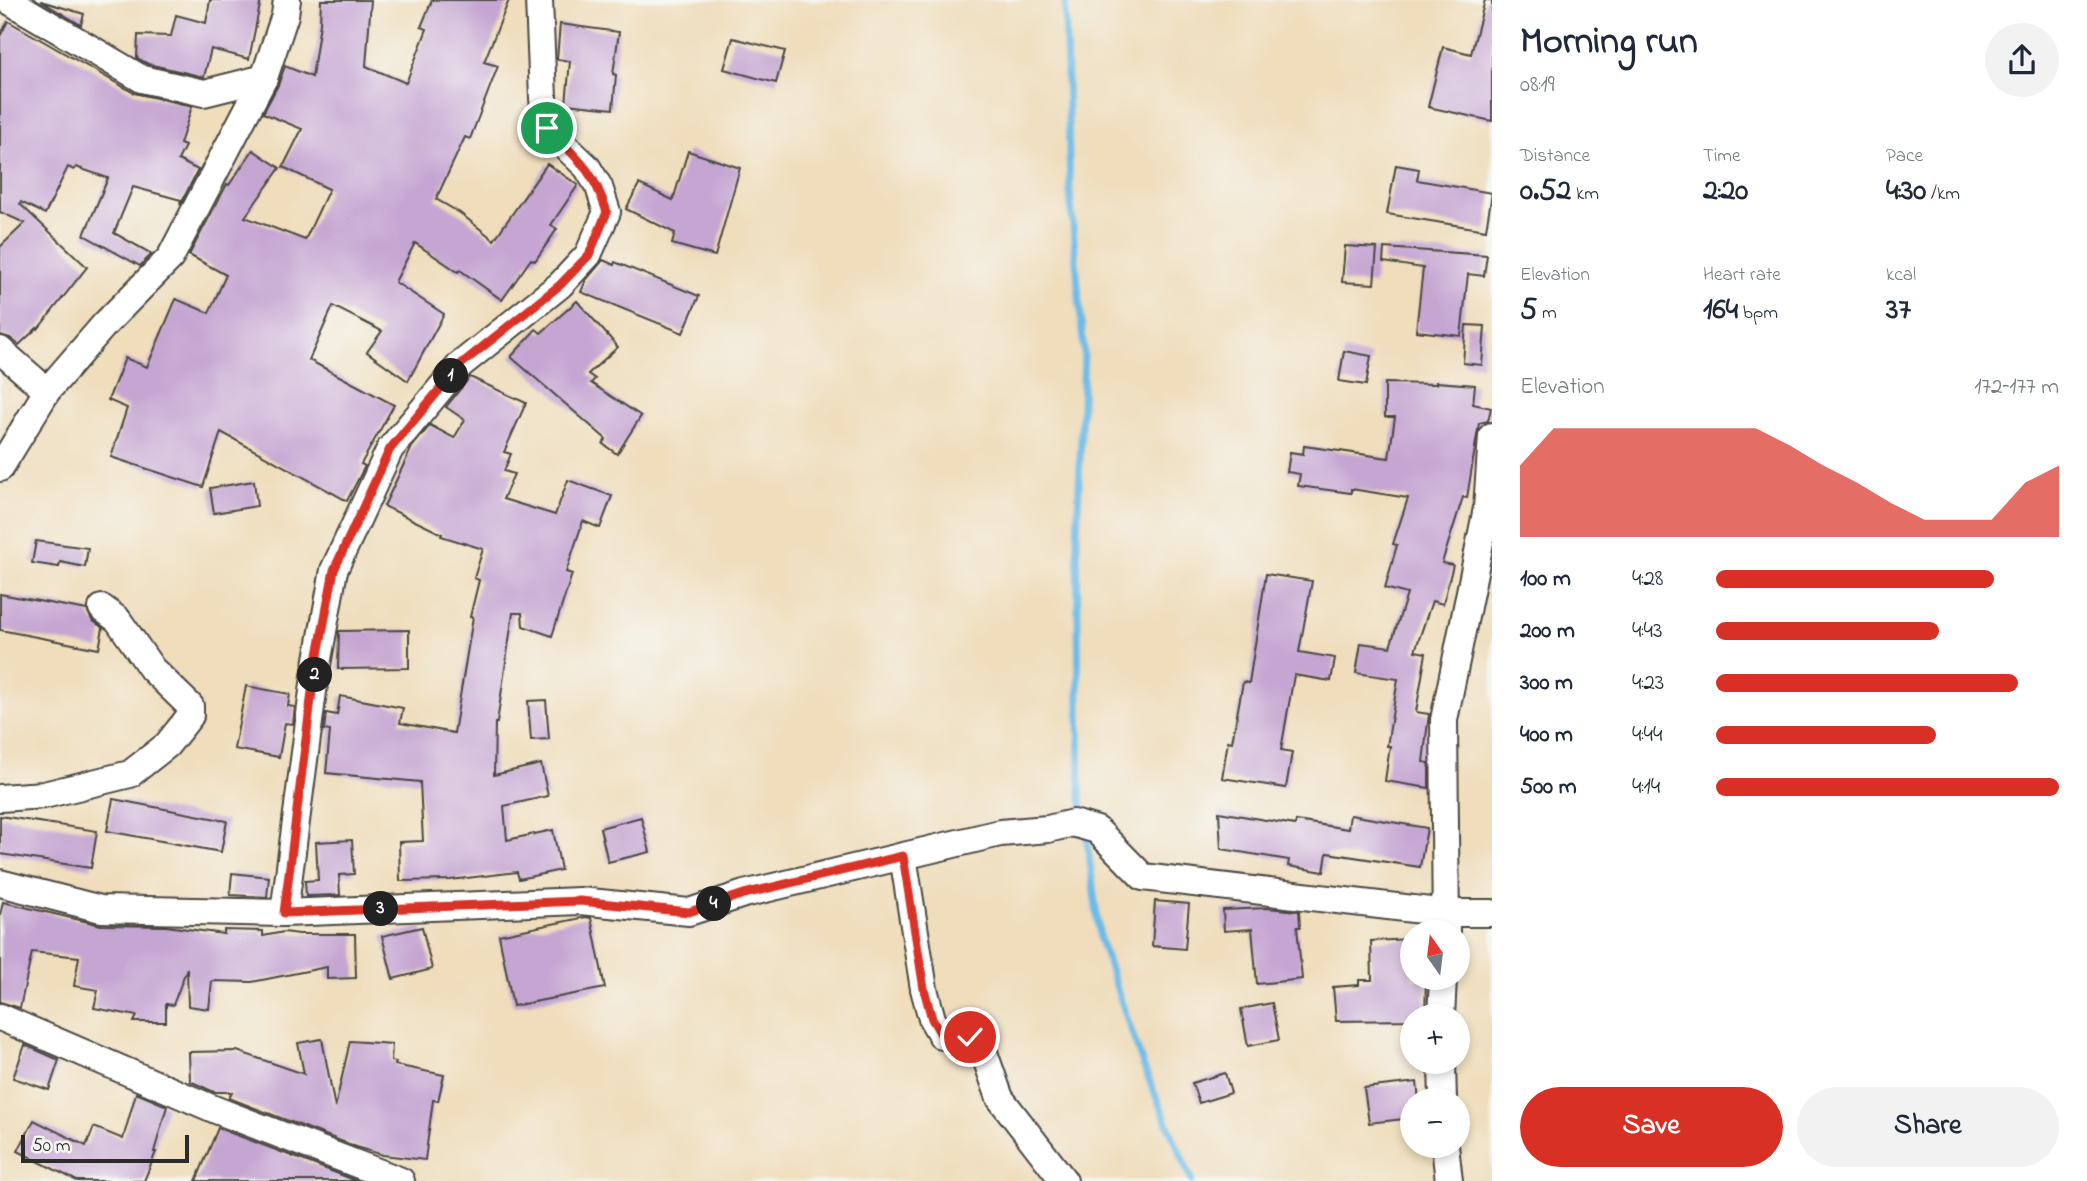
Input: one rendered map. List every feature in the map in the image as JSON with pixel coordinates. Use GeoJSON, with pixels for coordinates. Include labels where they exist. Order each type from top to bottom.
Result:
{"type":"FeatureCollection","features":[{"type":"Feature","properties":{"kind":"street"},"geometry":{"type":"LineString","coordinates":[[8,0],[142,79],[204,93],[264,78]]}},
{"type":"Feature","properties":{"kind":"street"},"geometry":{"type":"LineString","coordinates":[[0,468],[47,391],[105,324],[170,258],[264,78],[288,0]]}},
{"type":"Feature","properties":{"kind":"street"},"geometry":{"type":"LineString","coordinates":[[284,913],[314,676],[334,570],[390,449],[460,365],[560,285],[589,255],[607,212],[599,187],[587,167],[547,128],[543,98],[539,0]]}},
{"type":"Feature","properties":{"kind":"street"},"geometry":{"type":"LineString","coordinates":[[0,350],[47,391]]}},
{"type":"Feature","properties":{"kind":"street"},"geometry":{"type":"LineString","coordinates":[[1446,920],[1444,720],[1487,508],[1492,436]]}},
{"type":"Feature","properties":{"kind":"street"},"geometry":{"type":"LineString","coordinates":[[0,798],[44,795],[130,774],[167,745],[190,716],[190,706],[152,669],[118,620],[102,608]]}},
{"type":"Feature","properties":{"kind":"street"},"geometry":{"type":"LineString","coordinates":[[0,883],[101,909],[284,913],[580,901],[689,912],[744,894],[1000,833],[1085,827],[1143,877],[1426,920]]}},
{"type":"Feature","properties":{"kind":"street"},"geometry":{"type":"LineString","coordinates":[[903,856],[924,989],[932,1019],[942,1036],[970,1037],[983,1050],[1000,1098],[1064,1181]]}},
{"type":"Feature","properties":{"kind":"street"},"geometry":{"type":"LineString","coordinates":[[1460,920],[1492,913]]}},
{"type":"Feature","properties":{"kind":"street"},"geometry":{"type":"LineString","coordinates":[[0,1017],[216,1110],[401,1181]]}},
{"type":"Feature","properties":{"kind":"street"},"geometry":{"type":"LineString","coordinates":[[1447,1158],[1449,1181]]}},
{"type":"Feature","properties":{"kind":"building"},"geometry":{"type":"Polygon","coordinates":[[[210,0],[261,0],[249,59],[211,49],[204,77],[148,64],[137,58],[138,35],[171,36],[176,15],[206,23],[210,0]]]}},
{"type":"Feature","properties":{"kind":"building"},"geometry":{"type":"Polygon","coordinates":[[[321,0],[371,0],[366,66],[406,83],[427,29],[421,27],[432,0],[509,0],[484,62],[498,66],[470,139],[465,137],[436,199],[460,213],[494,240],[547,164],[578,185],[551,225],[557,229],[535,261],[531,259],[502,300],[415,243],[395,282],[444,314],[408,381],[367,352],[382,331],[333,306],[309,360],[394,405],[361,464],[365,466],[347,501],[221,432],[203,487],[111,457],[127,408],[108,400],[125,358],[147,367],[176,299],[209,313],[226,275],[189,255],[227,184],[229,185],[253,150],[280,168],[245,217],[305,240],[329,189],[283,167],[302,129],[263,113],[285,66],[312,77],[321,0]]]}},
{"type":"Feature","properties":{"kind":"building"},"geometry":{"type":"Polygon","coordinates":[[[1485,0],[1492,0],[1492,121],[1428,107],[1443,47],[1471,54],[1485,0]]]}},
{"type":"Feature","properties":{"kind":"building"},"geometry":{"type":"Polygon","coordinates":[[[41,1],[84,14],[81,25],[41,1]]]}},
{"type":"Feature","properties":{"kind":"building"},"geometry":{"type":"Polygon","coordinates":[[[8,21],[134,93],[192,106],[180,144],[185,146],[178,160],[198,170],[180,205],[181,200],[133,187],[114,233],[152,254],[140,266],[84,235],[108,178],[76,167],[74,170],[68,167],[45,214],[21,202],[20,204],[87,267],[38,329],[19,345],[0,335],[0,247],[25,223],[0,212],[0,36],[8,21]]]}},
{"type":"Feature","properties":{"kind":"building"},"geometry":{"type":"Polygon","coordinates":[[[560,24],[619,32],[613,74],[616,75],[613,109],[566,104],[570,61],[557,59],[560,24]]]}},
{"type":"Feature","properties":{"kind":"building"},"geometry":{"type":"Polygon","coordinates":[[[733,38],[785,51],[776,83],[724,69],[733,38]]]}},
{"type":"Feature","properties":{"kind":"building"},"geometry":{"type":"Polygon","coordinates":[[[688,151],[740,168],[715,256],[672,244],[675,233],[626,209],[639,184],[673,200],[688,151]]]}},
{"type":"Feature","properties":{"kind":"building"},"geometry":{"type":"Polygon","coordinates":[[[1396,165],[1419,169],[1417,180],[1492,193],[1486,230],[1387,214],[1396,165]]]}},
{"type":"Feature","properties":{"kind":"building"},"geometry":{"type":"Polygon","coordinates":[[[1345,246],[1377,248],[1374,284],[1342,282],[1345,246]]]}},
{"type":"Feature","properties":{"kind":"building"},"geometry":{"type":"Polygon","coordinates":[[[1384,248],[1487,255],[1484,276],[1468,274],[1461,336],[1416,331],[1423,268],[1383,262],[1384,248]]]}},
{"type":"Feature","properties":{"kind":"building"},"geometry":{"type":"Polygon","coordinates":[[[603,260],[614,265],[615,262],[699,296],[683,333],[581,292],[586,280],[603,260]]]}},
{"type":"Feature","properties":{"kind":"building"},"geometry":{"type":"Polygon","coordinates":[[[577,301],[618,347],[588,374],[595,379],[591,383],[641,416],[617,454],[603,444],[606,439],[511,357],[536,329],[541,333],[577,301]]]}},
{"type":"Feature","properties":{"kind":"building"},"geometry":{"type":"Polygon","coordinates":[[[1466,325],[1485,326],[1482,365],[1463,363],[1466,325]]]}},
{"type":"Feature","properties":{"kind":"building"},"geometry":{"type":"Polygon","coordinates":[[[1344,351],[1371,356],[1366,385],[1339,381],[1344,351]]]}},
{"type":"Feature","properties":{"kind":"building"},"geometry":{"type":"Polygon","coordinates":[[[470,377],[526,403],[504,452],[511,454],[504,471],[514,474],[503,499],[555,515],[568,480],[612,496],[600,528],[583,521],[566,572],[572,574],[552,636],[523,626],[522,613],[513,613],[495,723],[494,775],[541,764],[548,796],[504,806],[507,840],[553,830],[561,870],[519,879],[517,872],[450,880],[400,881],[399,842],[423,841],[420,782],[326,773],[330,731],[324,730],[326,713],[337,715],[340,696],[403,708],[400,723],[454,733],[473,617],[470,617],[479,580],[474,578],[483,549],[441,536],[442,534],[384,506],[412,447],[430,425],[454,438],[465,420],[446,407],[470,377]]]}},
{"type":"Feature","properties":{"kind":"building"},"geometry":{"type":"Polygon","coordinates":[[[1436,382],[1475,385],[1473,404],[1491,408],[1488,421],[1479,423],[1467,498],[1463,497],[1442,563],[1453,565],[1443,604],[1432,601],[1415,651],[1426,653],[1416,712],[1429,714],[1423,762],[1429,763],[1429,788],[1385,781],[1390,746],[1387,746],[1398,679],[1356,673],[1361,643],[1390,647],[1407,594],[1385,588],[1397,545],[1393,544],[1408,498],[1351,489],[1351,493],[1298,486],[1300,474],[1287,472],[1290,452],[1303,454],[1304,446],[1389,458],[1395,417],[1385,417],[1385,383],[1436,382]]]}},
{"type":"Feature","properties":{"kind":"building"},"geometry":{"type":"Polygon","coordinates":[[[254,481],[257,506],[214,513],[210,488],[254,481]]]}},
{"type":"Feature","properties":{"kind":"building"},"geometry":{"type":"Polygon","coordinates":[[[36,541],[88,548],[85,567],[60,562],[59,567],[32,563],[36,541]]]}},
{"type":"Feature","properties":{"kind":"building"},"geometry":{"type":"Polygon","coordinates":[[[1266,574],[1312,581],[1299,652],[1335,658],[1331,681],[1294,675],[1281,750],[1292,752],[1286,788],[1222,778],[1243,682],[1249,683],[1266,574]]]}},
{"type":"Feature","properties":{"kind":"building"},"geometry":{"type":"Polygon","coordinates":[[[0,594],[87,610],[92,620],[103,628],[99,649],[0,630],[0,594]]]}},
{"type":"Feature","properties":{"kind":"building"},"geometry":{"type":"Polygon","coordinates":[[[409,630],[409,668],[338,669],[339,631],[409,630]]]}},
{"type":"Feature","properties":{"kind":"building"},"geometry":{"type":"Polygon","coordinates":[[[246,686],[290,694],[288,706],[295,707],[293,724],[285,723],[279,757],[234,749],[246,686]]]}},
{"type":"Feature","properties":{"kind":"building"},"geometry":{"type":"Polygon","coordinates":[[[546,700],[549,739],[531,740],[528,701],[546,700]]]}},
{"type":"Feature","properties":{"kind":"building"},"geometry":{"type":"Polygon","coordinates":[[[113,799],[227,821],[221,852],[107,831],[113,799]]]}},
{"type":"Feature","properties":{"kind":"building"},"geometry":{"type":"Polygon","coordinates":[[[1219,812],[1295,825],[1296,821],[1348,829],[1350,815],[1427,828],[1420,867],[1327,853],[1324,872],[1288,866],[1289,860],[1221,849],[1219,812]]]}},
{"type":"Feature","properties":{"kind":"building"},"geometry":{"type":"Polygon","coordinates":[[[0,816],[97,831],[91,868],[0,854],[0,816]]]}},
{"type":"Feature","properties":{"kind":"building"},"geometry":{"type":"Polygon","coordinates":[[[641,817],[650,852],[608,862],[600,828],[641,817]]]}},
{"type":"Feature","properties":{"kind":"building"},"geometry":{"type":"Polygon","coordinates":[[[352,840],[354,874],[339,875],[340,895],[306,896],[305,881],[318,880],[316,842],[352,840]]]}},
{"type":"Feature","properties":{"kind":"building"},"geometry":{"type":"Polygon","coordinates":[[[232,873],[269,877],[267,897],[230,895],[232,873]]]}},
{"type":"Feature","properties":{"kind":"building"},"geometry":{"type":"Polygon","coordinates":[[[1155,901],[1189,904],[1185,949],[1152,946],[1155,901]]]}},
{"type":"Feature","properties":{"kind":"building"},"geometry":{"type":"Polygon","coordinates":[[[3,902],[101,925],[166,926],[224,934],[224,930],[263,931],[263,936],[284,932],[355,934],[356,978],[327,979],[327,967],[252,982],[212,981],[209,1009],[188,1006],[187,968],[173,1005],[166,1004],[166,1022],[134,1022],[137,1016],[94,1008],[98,990],[74,986],[79,957],[32,952],[20,1008],[0,1002],[0,915],[3,902]]]}},
{"type":"Feature","properties":{"kind":"building"},"geometry":{"type":"Polygon","coordinates":[[[1267,908],[1299,911],[1300,927],[1297,927],[1302,979],[1257,984],[1252,929],[1224,931],[1223,910],[1267,908]]]}},
{"type":"Feature","properties":{"kind":"building"},"geometry":{"type":"Polygon","coordinates":[[[591,918],[605,988],[513,1006],[499,935],[591,918]]]}},
{"type":"Feature","properties":{"kind":"building"},"geometry":{"type":"Polygon","coordinates":[[[422,927],[432,969],[393,979],[382,936],[422,927]]]}},
{"type":"Feature","properties":{"kind":"building"},"geometry":{"type":"Polygon","coordinates":[[[1400,940],[1400,990],[1426,990],[1425,1004],[1400,1004],[1400,1020],[1336,1021],[1333,987],[1359,985],[1359,980],[1372,980],[1371,941],[1400,940]]]}},
{"type":"Feature","properties":{"kind":"building"},"geometry":{"type":"Polygon","coordinates":[[[1272,1003],[1279,1040],[1248,1046],[1241,1009],[1272,1003]]]}},
{"type":"Feature","properties":{"kind":"building"},"geometry":{"type":"Polygon","coordinates":[[[322,1039],[335,1108],[350,1041],[392,1044],[391,1061],[396,1062],[395,1065],[444,1075],[438,1101],[433,1100],[425,1160],[383,1155],[359,1148],[229,1098],[232,1092],[214,1092],[190,1081],[189,1052],[237,1051],[304,1074],[298,1043],[322,1039]]]}},
{"type":"Feature","properties":{"kind":"building"},"geometry":{"type":"Polygon","coordinates":[[[25,1045],[59,1060],[49,1090],[13,1078],[25,1045]]]}},
{"type":"Feature","properties":{"kind":"building"},"geometry":{"type":"Polygon","coordinates":[[[1225,1073],[1231,1093],[1199,1103],[1192,1083],[1225,1073]]]}},
{"type":"Feature","properties":{"kind":"building"},"geometry":{"type":"Polygon","coordinates":[[[1417,1082],[1418,1088],[1400,1088],[1400,1119],[1369,1123],[1364,1088],[1417,1082]]]}},
{"type":"Feature","properties":{"kind":"building"},"geometry":{"type":"Polygon","coordinates":[[[136,1093],[167,1106],[156,1152],[144,1181],[77,1181],[18,1151],[34,1120],[86,1146],[94,1127],[123,1139],[136,1093]]]}},
{"type":"Feature","properties":{"kind":"building"},"geometry":{"type":"Polygon","coordinates":[[[218,1128],[357,1181],[196,1181],[218,1128]]]}},
{"type":"Feature","properties":{"kind":"waterway"},"geometry":{"type":"LineString","coordinates":[[1065,0],[1070,192],[1084,354],[1077,539],[1080,792],[1084,820]]}},
{"type":"Feature","properties":{"kind":"waterway"},"geometry":{"type":"LineString","coordinates":[[1086,832],[1100,939],[1144,1068],[1192,1181]]}},
{"type":"Feature","properties":{"kind":"route"},"geometry":{"type":"LineString","coordinates":[[547,128],[587,167],[599,187],[607,212],[589,255],[560,285],[460,365],[390,449],[334,570],[314,676],[284,913],[580,901],[689,912],[744,894],[903,856],[924,989],[932,1019],[942,1036],[970,1037]]}}]}
